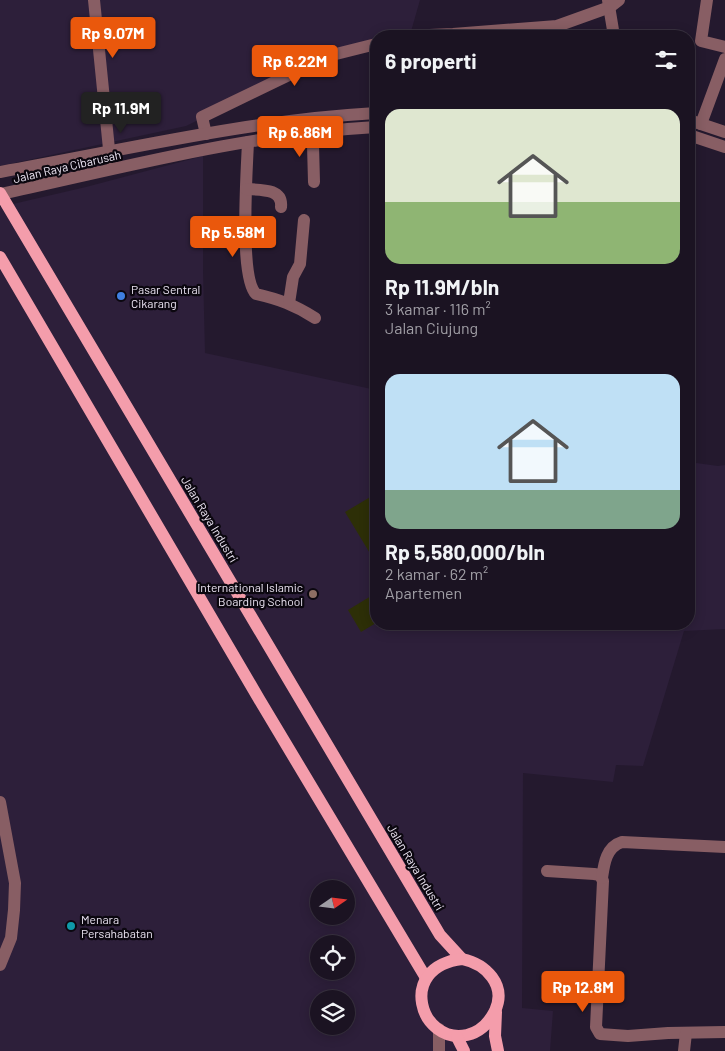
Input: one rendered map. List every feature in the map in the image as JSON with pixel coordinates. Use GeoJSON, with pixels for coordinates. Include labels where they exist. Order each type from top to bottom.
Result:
{"type":"FeatureCollection","features":[{"type":"Feature","properties":{"kind":"main road","name":"Jalan Raya Industri"},"geometry":{"type":"LineString","coordinates":[[0,194],[440,935],[462,958]]}},
{"type":"Feature","properties":{"kind":"main road"},"geometry":{"type":"LineString","coordinates":[[0,256],[264,707],[426,978]]}},
{"type":"Feature","properties":{"kind":"main road"},"geometry":{"type":"LineString","coordinates":[[496,1009],[491,1019],[483,1028],[457,1037],[439,1029],[430,1022],[423,1006],[422,988],[426,978],[436,967],[448,960],[462,958],[473,961],[483,967],[491,975],[496,986],[498,998],[495,1036],[498,1051]]}},
{"type":"Feature","properties":{"kind":"main road"},"geometry":{"type":"LineString","coordinates":[[457,1037],[464,1051]]}},
{"type":"Feature","properties":{"kind":"street"},"geometry":{"type":"LineString","coordinates":[[94,0],[111,170]]}},
{"type":"Feature","properties":{"kind":"street"},"geometry":{"type":"LineString","coordinates":[[707,0],[701,41],[725,47]]}},
{"type":"Feature","properties":{"kind":"street"},"geometry":{"type":"LineString","coordinates":[[505,30],[557,26],[612,2],[614,30]]}},
{"type":"Feature","properties":{"kind":"street"},"geometry":{"type":"LineString","coordinates":[[206,134],[202,118],[328,56],[370,46]]}},
{"type":"Feature","properties":{"kind":"street"},"geometry":{"type":"LineString","coordinates":[[702,124],[725,59]]}},
{"type":"Feature","properties":{"kind":"street","name":"Jalan Raya Cibarusah"},"geometry":{"type":"LineString","coordinates":[[0,172],[206,134],[307,118],[370,113]]}},
{"type":"Feature","properties":{"kind":"street"},"geometry":{"type":"LineString","coordinates":[[695,122],[725,132]]}},
{"type":"Feature","properties":{"kind":"street","name":"Jalan Raya Cibarusah"},"geometry":{"type":"LineString","coordinates":[[0,194],[181,153],[311,132],[370,127]]}},
{"type":"Feature","properties":{"kind":"street"},"geometry":{"type":"LineString","coordinates":[[311,132],[314,182]]}},
{"type":"Feature","properties":{"kind":"street"},"geometry":{"type":"LineString","coordinates":[[695,137],[725,147]]}},
{"type":"Feature","properties":{"kind":"street"},"geometry":{"type":"LineString","coordinates":[[248,142],[246,239],[250,285],[256,294],[288,303],[314,318]]}},
{"type":"Feature","properties":{"kind":"street"},"geometry":{"type":"LineString","coordinates":[[246,189],[274,192],[279,196],[281,206]]}},
{"type":"Feature","properties":{"kind":"street"},"geometry":{"type":"LineString","coordinates":[[288,303],[293,277],[300,264],[304,220]]}},
{"type":"Feature","properties":{"kind":"street"},"geometry":{"type":"LineString","coordinates":[[0,802],[4,841],[15,880],[11,938],[0,965]]}},
{"type":"Feature","properties":{"kind":"street"},"geometry":{"type":"LineString","coordinates":[[725,847],[622,842],[617,844],[607,856],[602,878],[597,1030],[600,1034],[628,1036],[725,1032]]}},
{"type":"Feature","properties":{"kind":"street"},"geometry":{"type":"LineString","coordinates":[[548,871],[594,874],[602,878]]}},
{"type":"Feature","properties":{"kind":"street"},"geometry":{"type":"LineString","coordinates":[[438,1051],[439,1029]]}},
{"type":"Feature","properties":{"kind":"street"},"geometry":{"type":"LineString","coordinates":[[684,1051],[686,1033]]}},
{"type":"Feature","properties":{"kind":"shaded area"},"geometry":{"type":"Polygon","coordinates":[[[0,0],[420,0],[411,30],[370,30],[370,46],[328,56],[186,126],[0,166],[0,0]]]}},
{"type":"Feature","properties":{"kind":"shaded area"},"geometry":{"type":"Polygon","coordinates":[[[203,156],[205,353],[370,389],[370,630],[695,630],[695,463],[718,466],[725,465],[725,629],[684,631],[643,766],[616,765],[613,782],[523,773],[522,1008],[553,1011],[550,1051],[0,1051],[0,207],[86,187],[203,156]]]}},
{"type":"Feature","properties":{"kind":"green space"},"geometry":{"type":"Polygon","coordinates":[[[370,497],[370,553],[345,512],[370,497]]]}},
{"type":"Feature","properties":{"kind":"green space"},"geometry":{"type":"Polygon","coordinates":[[[370,597],[370,627],[361,632],[348,610],[370,597]]]}},
{"type":"Feature","properties":{"kind":"place","name":"Pasar Sentral Cikarang"},"geometry":{"type":"Point","coordinates":[121,296]}},
{"type":"Feature","properties":{"kind":"place","name":"International Islamic Boarding School"},"geometry":{"type":"Point","coordinates":[313,594]}},
{"type":"Feature","properties":{"kind":"place","name":"Menara Persahabatan"},"geometry":{"type":"Point","coordinates":[71,926]}}]}
